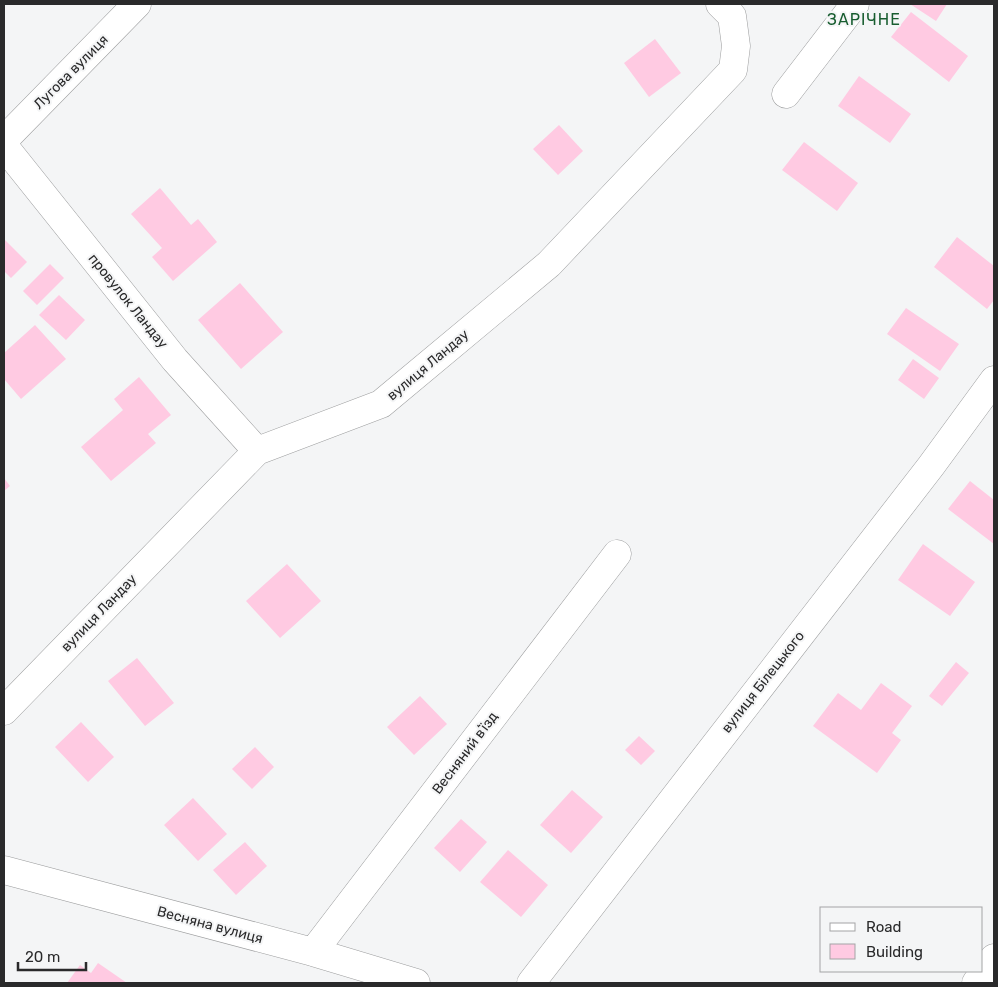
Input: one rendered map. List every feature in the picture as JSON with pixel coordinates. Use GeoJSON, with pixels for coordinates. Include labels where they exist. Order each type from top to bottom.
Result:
{"type":"FeatureCollection","features":[{"type":"Feature","properties":{"kind":"street","name":"Лугова вулиця"},"geometry":{"type":"LineString","coordinates":[[4,140],[137,4]]}},
{"type":"Feature","properties":{"kind":"street","name":"вулиця Ландау"},"geometry":{"type":"LineString","coordinates":[[4,711],[257,451],[381,404],[549,264],[733,70],[736,46],[732,16],[720,4]]}},
{"type":"Feature","properties":{"kind":"street"},"geometry":{"type":"LineString","coordinates":[[786,94],[855,4]]}},
{"type":"Feature","properties":{"kind":"street","name":"провулок Ландау"},"geometry":{"type":"LineString","coordinates":[[4,146],[175,360],[257,451]]}},
{"type":"Feature","properties":{"kind":"street","name":"вулиця Білецького"},"geometry":{"type":"LineString","coordinates":[[531,983],[931,466],[994,380]]}},
{"type":"Feature","properties":{"kind":"street","name":"Весняний вʼїзд"},"geometry":{"type":"LineString","coordinates":[[313,952],[617,554]]}},
{"type":"Feature","properties":{"kind":"street","name":"Весняна вулиця"},"geometry":{"type":"LineString","coordinates":[[4,870],[313,952],[416,983]]}},
{"type":"Feature","properties":{"kind":"street"},"geometry":{"type":"LineString","coordinates":[[976,983],[994,958]]}},
{"type":"Feature","properties":{"kind":"building"},"geometry":{"type":"Polygon","coordinates":[[[910,4],[947,4],[936,21],[910,4]]]}},
{"type":"Feature","properties":{"kind":"building"},"geometry":{"type":"Polygon","coordinates":[[[911,12],[968,56],[949,82],[891,37],[911,12]]]}},
{"type":"Feature","properties":{"kind":"building"},"geometry":{"type":"Polygon","coordinates":[[[655,39],[681,73],[649,97],[624,63],[655,39]]]}},
{"type":"Feature","properties":{"kind":"building"},"geometry":{"type":"Polygon","coordinates":[[[859,76],[911,114],[890,143],[838,106],[859,76]]]}},
{"type":"Feature","properties":{"kind":"building"},"geometry":{"type":"Polygon","coordinates":[[[559,125],[583,151],[558,175],[533,149],[559,125]]]}},
{"type":"Feature","properties":{"kind":"building"},"geometry":{"type":"Polygon","coordinates":[[[804,142],[858,183],[837,211],[782,170],[804,142]]]}},
{"type":"Feature","properties":{"kind":"building"},"geometry":{"type":"Polygon","coordinates":[[[160,188],[191,225],[198,219],[217,242],[173,281],[152,257],[162,248],[131,214],[160,188]]]}},
{"type":"Feature","properties":{"kind":"building"},"geometry":{"type":"Polygon","coordinates":[[[957,237],[994,266],[994,300],[987,309],[934,267],[957,237]]]}},
{"type":"Feature","properties":{"kind":"building"},"geometry":{"type":"Polygon","coordinates":[[[4,239],[27,262],[11,278],[4,271],[4,239]]]}},
{"type":"Feature","properties":{"kind":"building"},"geometry":{"type":"Polygon","coordinates":[[[50,264],[64,278],[37,305],[23,291],[50,264]]]}},
{"type":"Feature","properties":{"kind":"building"},"geometry":{"type":"Polygon","coordinates":[[[240,283],[283,332],[241,369],[198,320],[240,283]]]}},
{"type":"Feature","properties":{"kind":"building"},"geometry":{"type":"Polygon","coordinates":[[[59,295],[85,320],[66,340],[39,315],[59,295]]]}},
{"type":"Feature","properties":{"kind":"building"},"geometry":{"type":"Polygon","coordinates":[[[906,308],[959,344],[940,371],[887,334],[906,308]]]}},
{"type":"Feature","properties":{"kind":"building"},"geometry":{"type":"Polygon","coordinates":[[[35,325],[66,359],[21,399],[4,379],[4,353],[35,325]]]}},
{"type":"Feature","properties":{"kind":"building"},"geometry":{"type":"Polygon","coordinates":[[[913,359],[939,378],[924,399],[898,380],[913,359]]]}},
{"type":"Feature","properties":{"kind":"building"},"geometry":{"type":"Polygon","coordinates":[[[139,377],[171,415],[148,434],[156,443],[111,481],[81,447],[123,410],[114,399],[139,377]]]}},
{"type":"Feature","properties":{"kind":"building"},"geometry":{"type":"Polygon","coordinates":[[[4,478],[10,486],[4,491],[4,478]]]}},
{"type":"Feature","properties":{"kind":"building"},"geometry":{"type":"Polygon","coordinates":[[[970,481],[994,500],[994,544],[948,509],[970,481]]]}},
{"type":"Feature","properties":{"kind":"building"},"geometry":{"type":"Polygon","coordinates":[[[923,544],[975,582],[950,616],[898,580],[923,544]]]}},
{"type":"Feature","properties":{"kind":"building"},"geometry":{"type":"Polygon","coordinates":[[[287,564],[321,601],[280,638],[246,601],[287,564]]]}},
{"type":"Feature","properties":{"kind":"building"},"geometry":{"type":"Polygon","coordinates":[[[137,658],[174,703],[145,726],[108,681],[137,658]]]}},
{"type":"Feature","properties":{"kind":"building"},"geometry":{"type":"Polygon","coordinates":[[[956,662],[969,673],[942,706],[929,696],[956,662]]]}},
{"type":"Feature","properties":{"kind":"building"},"geometry":{"type":"Polygon","coordinates":[[[881,683],[912,706],[892,733],[901,740],[877,773],[813,726],[838,693],[861,710],[881,683]]]}},
{"type":"Feature","properties":{"kind":"building"},"geometry":{"type":"Polygon","coordinates":[[[420,696],[447,724],[414,755],[387,727],[420,696]]]}},
{"type":"Feature","properties":{"kind":"building"},"geometry":{"type":"Polygon","coordinates":[[[81,722],[114,757],[88,782],[55,747],[81,722]]]}},
{"type":"Feature","properties":{"kind":"building"},"geometry":{"type":"Polygon","coordinates":[[[639,736],[655,751],[641,765],[625,750],[639,736]]]}},
{"type":"Feature","properties":{"kind":"building"},"geometry":{"type":"Polygon","coordinates":[[[255,747],[274,767],[252,789],[232,769],[255,747]]]}},
{"type":"Feature","properties":{"kind":"building"},"geometry":{"type":"Polygon","coordinates":[[[572,790],[603,817],[571,853],[540,825],[572,790]]]}},
{"type":"Feature","properties":{"kind":"building"},"geometry":{"type":"Polygon","coordinates":[[[193,798],[227,834],[198,861],[164,825],[193,798]]]}},
{"type":"Feature","properties":{"kind":"building"},"geometry":{"type":"Polygon","coordinates":[[[461,819],[487,842],[460,872],[434,848],[461,819]]]}},
{"type":"Feature","properties":{"kind":"building"},"geometry":{"type":"Polygon","coordinates":[[[245,842],[267,866],[236,895],[213,870],[245,842]]]}},
{"type":"Feature","properties":{"kind":"building"},"geometry":{"type":"Polygon","coordinates":[[[508,850],[548,885],[521,917],[480,882],[508,850]]]}},
{"type":"Feature","properties":{"kind":"building"},"geometry":{"type":"Polygon","coordinates":[[[98,963],[127,983],[67,983],[80,965],[91,973],[98,963]]]}},
{"type":"Feature","properties":{"kind":"district","name":"ЗАРІЧНЕ"},"geometry":{"type":"Point","coordinates":[864,19]}}]}
